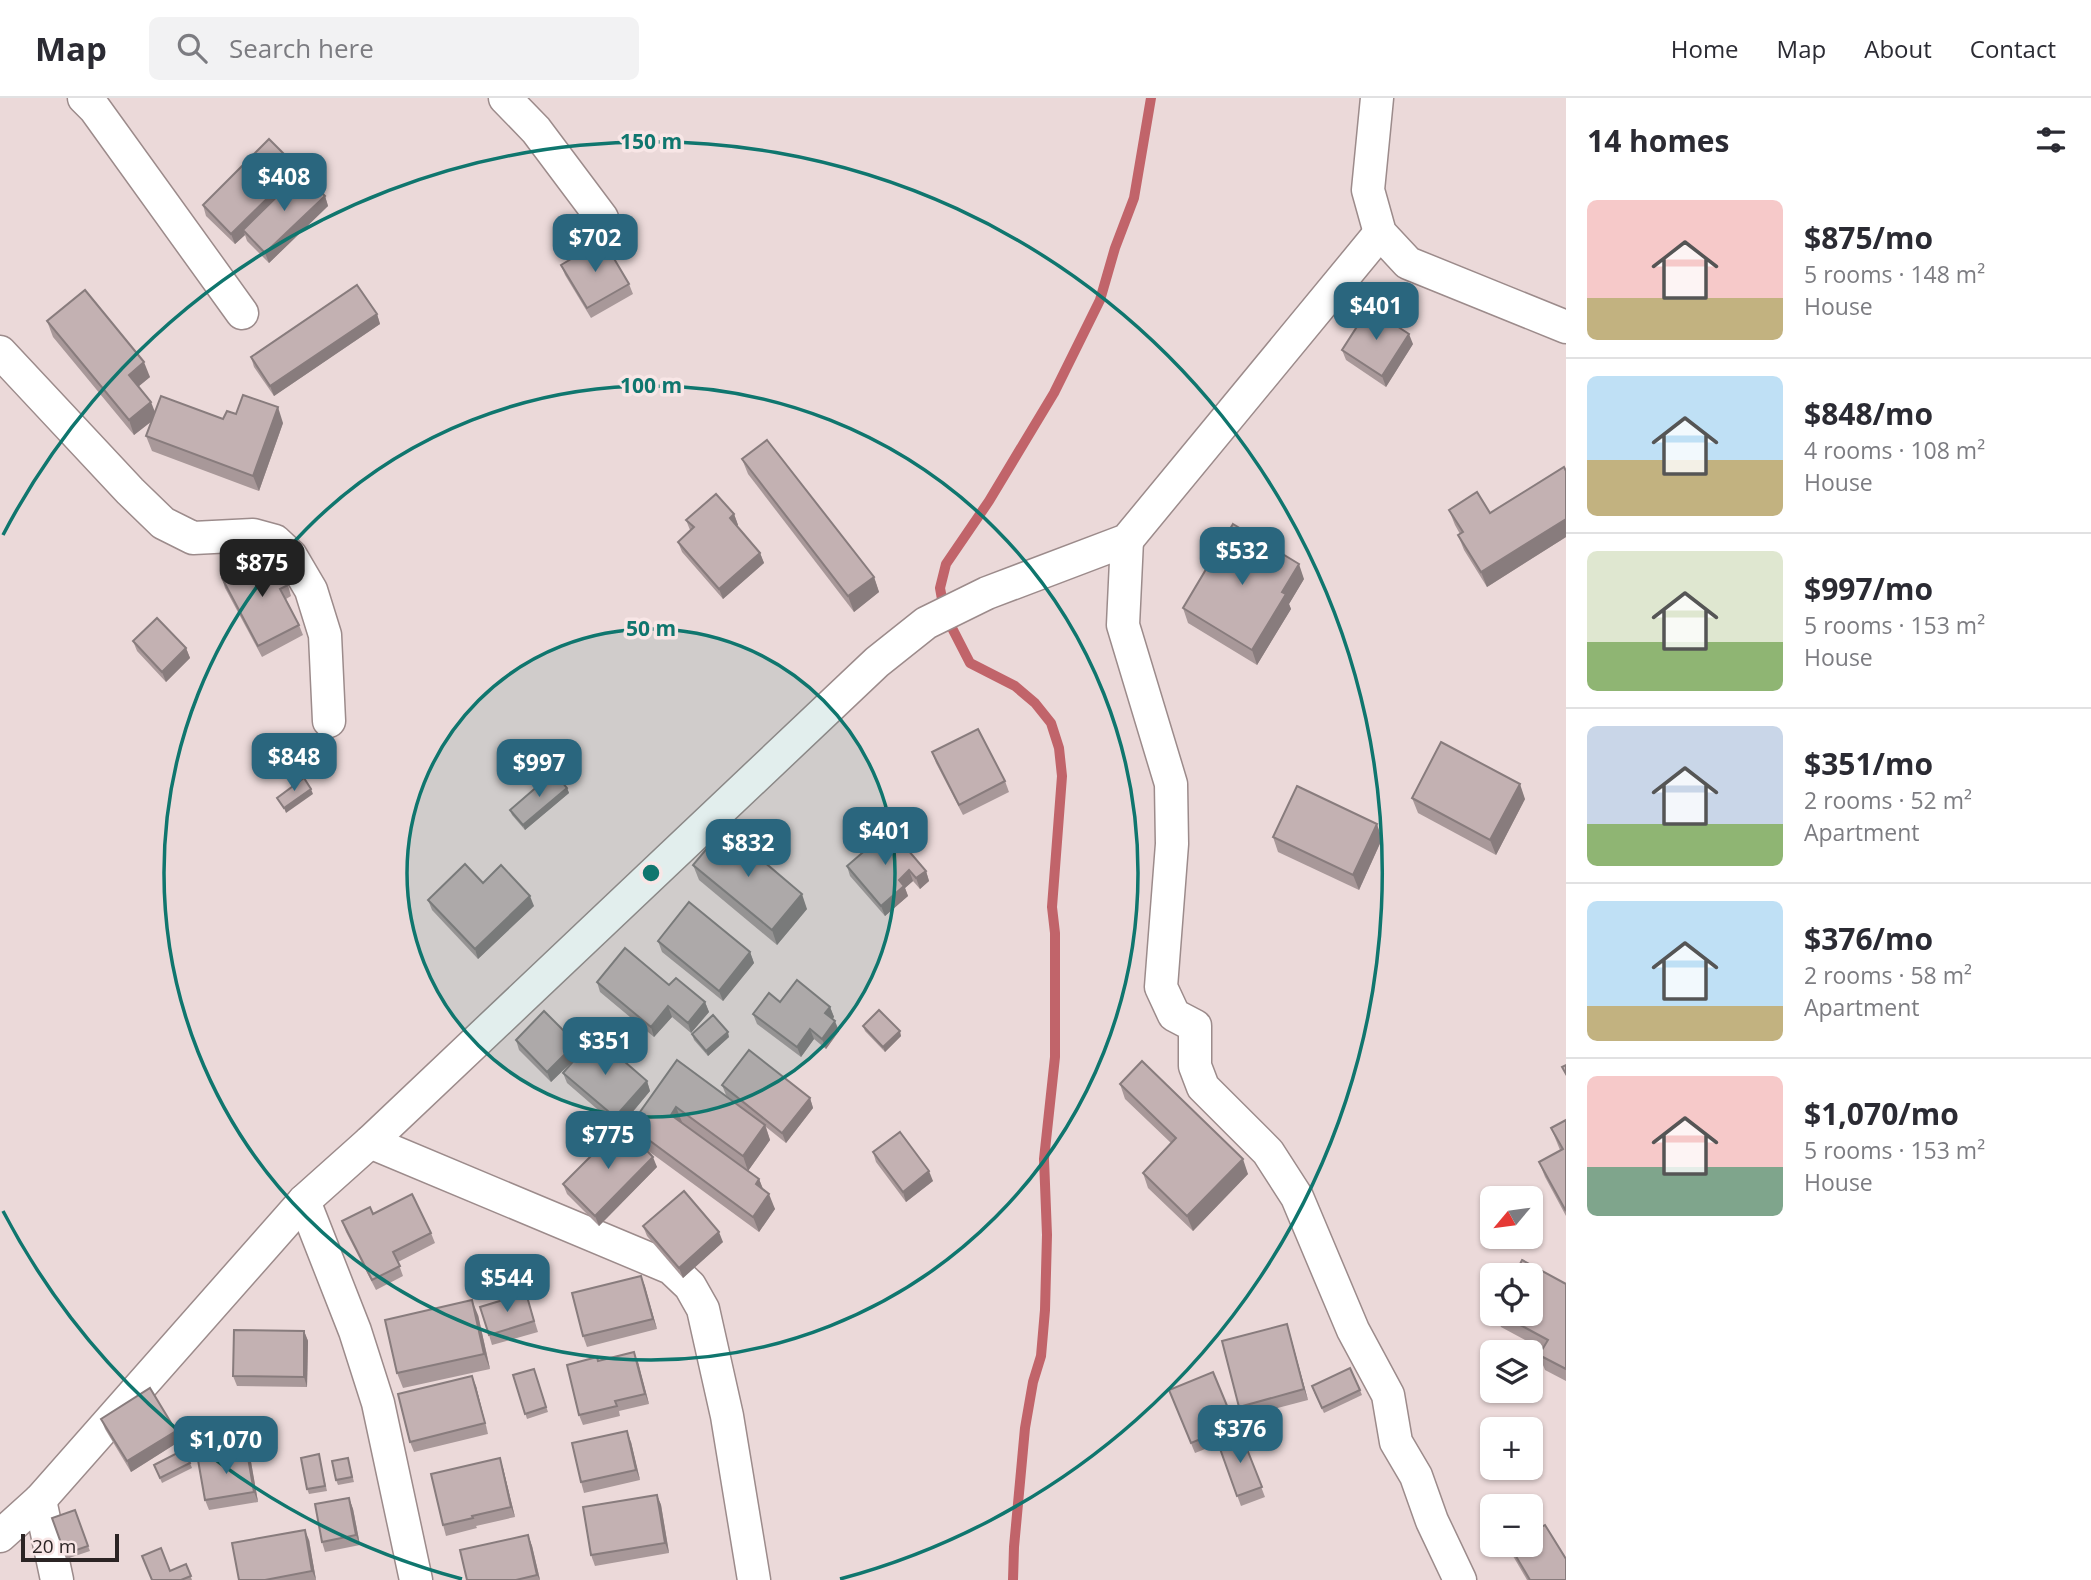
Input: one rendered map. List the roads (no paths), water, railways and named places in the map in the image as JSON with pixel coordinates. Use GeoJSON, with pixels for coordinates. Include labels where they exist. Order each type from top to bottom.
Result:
{"type":"FeatureCollection","features":[{"type":"Feature","properties":{"kind":"street"},"geometry":{"type":"LineString","coordinates":[[84,98],[95,109],[242,313]]}},
{"type":"Feature","properties":{"kind":"street"},"geometry":{"type":"LineString","coordinates":[[505,98],[536,130],[602,218]]}},
{"type":"Feature","properties":{"kind":"street"},"geometry":{"type":"LineString","coordinates":[[1377,98],[1368,190],[1380,233],[1408,263],[1566,327]]}},
{"type":"Feature","properties":{"kind":"street"},"geometry":{"type":"LineString","coordinates":[[0,1536],[40,1500],[304,1200],[370,1142],[877,662],[926,623],[987,593],[1127,540],[1380,233]]}},
{"type":"Feature","properties":{"kind":"street"},"geometry":{"type":"LineString","coordinates":[[0,352],[163,523],[193,538],[253,535],[275,541],[291,556],[312,590],[324,635],[329,721]]}},
{"type":"Feature","properties":{"kind":"street"},"geometry":{"type":"LineString","coordinates":[[1127,540],[1123,625],[1171,784],[1172,844],[1161,987],[1174,1015],[1195,1026],[1195,1066],[1203,1087],[1268,1152],[1297,1197],[1353,1330],[1388,1395],[1396,1442],[1416,1476],[1460,1580]]}},
{"type":"Feature","properties":{"kind":"street"},"geometry":{"type":"LineString","coordinates":[[370,1142],[671,1268],[690,1286],[703,1309],[727,1416],[754,1580]]}},
{"type":"Feature","properties":{"kind":"street"},"geometry":{"type":"LineString","coordinates":[[304,1200],[355,1331],[378,1403],[416,1580]]}},
{"type":"Feature","properties":{"kind":"street"},"geometry":{"type":"LineString","coordinates":[[40,1500],[57,1580]]}},
{"type":"Feature","properties":{"kind":"waterway"},"geometry":{"type":"LineString","coordinates":[[1013,1580],[1025,1428],[1033,1382],[1041,1356],[1045,1310],[1047,1235],[1044,1159],[1055,1057],[1055,933],[1052,907],[1062,776],[1059,748],[1051,723],[1035,703],[1015,686],[970,663],[952,628],[940,588],[946,564],[989,501],[1054,393],[1100,300],[1115,248],[1134,198],[1151,98]]}}]}
